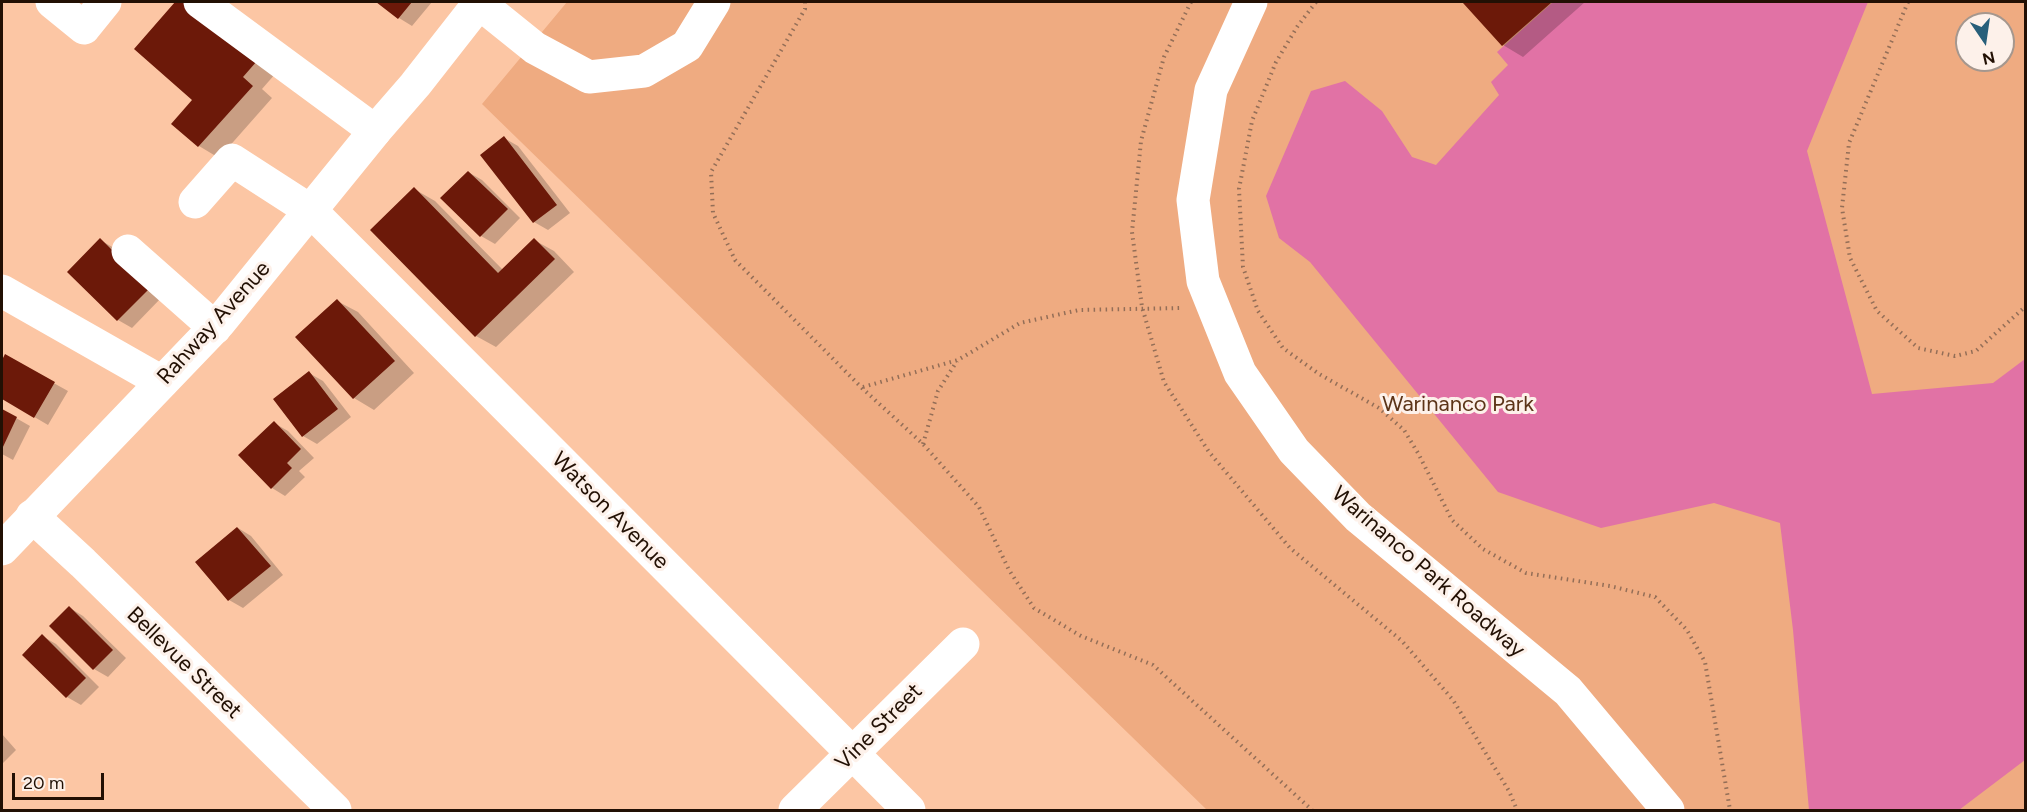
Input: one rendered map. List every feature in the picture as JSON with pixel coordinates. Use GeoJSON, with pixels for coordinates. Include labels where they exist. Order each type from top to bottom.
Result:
{"type":"FeatureCollection","features":[{"type":"Feature","properties":{"kind":"street"},"geometry":{"type":"LineString","coordinates":[[52,2],[84,28],[105,2]]}},
{"type":"Feature","properties":{"kind":"street"},"geometry":{"type":"LineString","coordinates":[[200,2],[375,131]]}},
{"type":"Feature","properties":{"kind":"street"},"geometry":{"type":"LineString","coordinates":[[479,2],[535,48],[589,77],[644,71],[687,46],[714,2]]}},
{"type":"Feature","properties":{"kind":"street","name":"Rahway Avenue"},"geometry":{"type":"LineString","coordinates":[[2,549],[215,328],[375,131],[415,86],[479,2]]}},
{"type":"Feature","properties":{"kind":"street","name":"Warinanco Park Roadway"},"geometry":{"type":"LineString","coordinates":[[1251,2],[1211,90],[1193,200],[1203,281],[1240,373],[1294,451],[1358,517],[1568,691],[1668,810]]}},
{"type":"Feature","properties":{"kind":"street","name":"Watson Avenue"},"geometry":{"type":"LineString","coordinates":[[195,202],[232,160],[311,211],[909,810]]}},
{"type":"Feature","properties":{"kind":"street"},"geometry":{"type":"LineString","coordinates":[[128,251],[215,328]]}},
{"type":"Feature","properties":{"kind":"street"},"geometry":{"type":"LineString","coordinates":[[2,291],[162,382]]}},
{"type":"Feature","properties":{"kind":"street","name":"Bellevue Street"},"geometry":{"type":"LineString","coordinates":[[32,516],[83,563],[334,810]]}},
{"type":"Feature","properties":{"kind":"street","name":"Vine Street"},"geometry":{"type":"LineString","coordinates":[[795,810],[963,644]]}},
{"type":"Feature","properties":{"kind":"path"},"geometry":{"type":"LineString","coordinates":[[805,2],[805,9],[711,172],[713,213],[735,260],[862,387],[923,444],[979,507],[1009,570],[1034,608],[1082,636],[1153,665],[1312,810]]}},
{"type":"Feature","properties":{"kind":"path"},"geometry":{"type":"LineString","coordinates":[[1316,2],[1297,27],[1276,62],[1252,121],[1239,189],[1243,267],[1258,311],[1283,348],[1319,374],[1379,408],[1404,430],[1452,520],[1483,549],[1527,573],[1610,586],[1655,597],[1687,630],[1705,662],[1730,810]]}},
{"type":"Feature","properties":{"kind":"path"},"geometry":{"type":"LineString","coordinates":[[1908,2],[1849,142],[1842,208],[1850,258],[1877,311],[1917,348],[1956,357],[1976,351],[2025,306]]}},
{"type":"Feature","properties":{"kind":"path"},"geometry":{"type":"LineString","coordinates":[[862,387],[957,360],[1020,323],[1079,310],[1213,306],[1252,295]]}},
{"type":"Feature","properties":{"kind":"path"},"geometry":{"type":"LineString","coordinates":[[923,444],[938,391],[957,360]]}},
{"type":"Feature","properties":{"kind":"green space","name":"Warinanco Park"},"geometry":{"type":"Polygon","coordinates":[[[567,2],[2025,2],[2025,810],[1207,810],[482,104],[567,2]]]}},
{"type":"Feature","properties":{"kind":"shaded area"},"geometry":{"type":"Polygon","coordinates":[[[1553,2],[1868,2],[1807,151],[1872,394],[1993,383],[2025,359],[2025,760],[1959,810],[1809,810],[1793,630],[1780,523],[1714,503],[1601,528],[1498,492],[1310,262],[1279,238],[1266,196],[1311,91],[1345,81],[1382,111],[1412,157],[1436,165],[1499,95],[1491,82],[1508,65],[1497,52],[1553,2]]]}},
{"type":"Feature","properties":{"kind":"building"},"geometry":{"type":"Polygon","coordinates":[[[175,2],[189,2],[257,61],[243,77],[253,86],[198,147],[171,124],[192,100],[134,49],[175,2]]]}},
{"type":"Feature","properties":{"kind":"building"},"geometry":{"type":"Polygon","coordinates":[[[376,2],[412,2],[398,19],[376,2]]]}},
{"type":"Feature","properties":{"kind":"building"},"geometry":{"type":"Polygon","coordinates":[[[1464,2],[1552,2],[1502,46],[1464,2]]]}},
{"type":"Feature","properties":{"kind":"building"},"geometry":{"type":"Polygon","coordinates":[[[504,136],[557,205],[533,223],[480,155],[504,136]]]}},
{"type":"Feature","properties":{"kind":"building"},"geometry":{"type":"Polygon","coordinates":[[[468,171],[508,209],[480,237],[440,198],[468,171]]]}},
{"type":"Feature","properties":{"kind":"building"},"geometry":{"type":"Polygon","coordinates":[[[414,187],[498,273],[534,238],[555,259],[475,337],[370,230],[414,187]]]}},
{"type":"Feature","properties":{"kind":"building"},"geometry":{"type":"Polygon","coordinates":[[[100,238],[150,288],[117,321],[67,272],[100,238]]]}},
{"type":"Feature","properties":{"kind":"building"},"geometry":{"type":"Polygon","coordinates":[[[337,299],[395,361],[353,399],[295,337],[337,299]]]}},
{"type":"Feature","properties":{"kind":"building"},"geometry":{"type":"Polygon","coordinates":[[[5,354],[55,382],[34,418],[2,399],[2,360],[5,354]]]}},
{"type":"Feature","properties":{"kind":"building"},"geometry":{"type":"Polygon","coordinates":[[[309,371],[338,409],[302,437],[273,399],[309,371]]]}},
{"type":"Feature","properties":{"kind":"building"},"geometry":{"type":"Polygon","coordinates":[[[2,409],[17,417],[2,449],[2,409]]]}},
{"type":"Feature","properties":{"kind":"building"},"geometry":{"type":"Polygon","coordinates":[[[274,421],[301,449],[287,463],[292,468],[271,489],[238,455],[274,421]]]}},
{"type":"Feature","properties":{"kind":"building"},"geometry":{"type":"Polygon","coordinates":[[[237,527],[271,566],[228,601],[195,562],[237,527]]]}},
{"type":"Feature","properties":{"kind":"building"},"geometry":{"type":"Polygon","coordinates":[[[69,606],[113,650],[93,670],[49,626],[69,606]]]}},
{"type":"Feature","properties":{"kind":"building"},"geometry":{"type":"Polygon","coordinates":[[[42,634],[86,678],[66,698],[22,655],[42,634]]]}}]}
